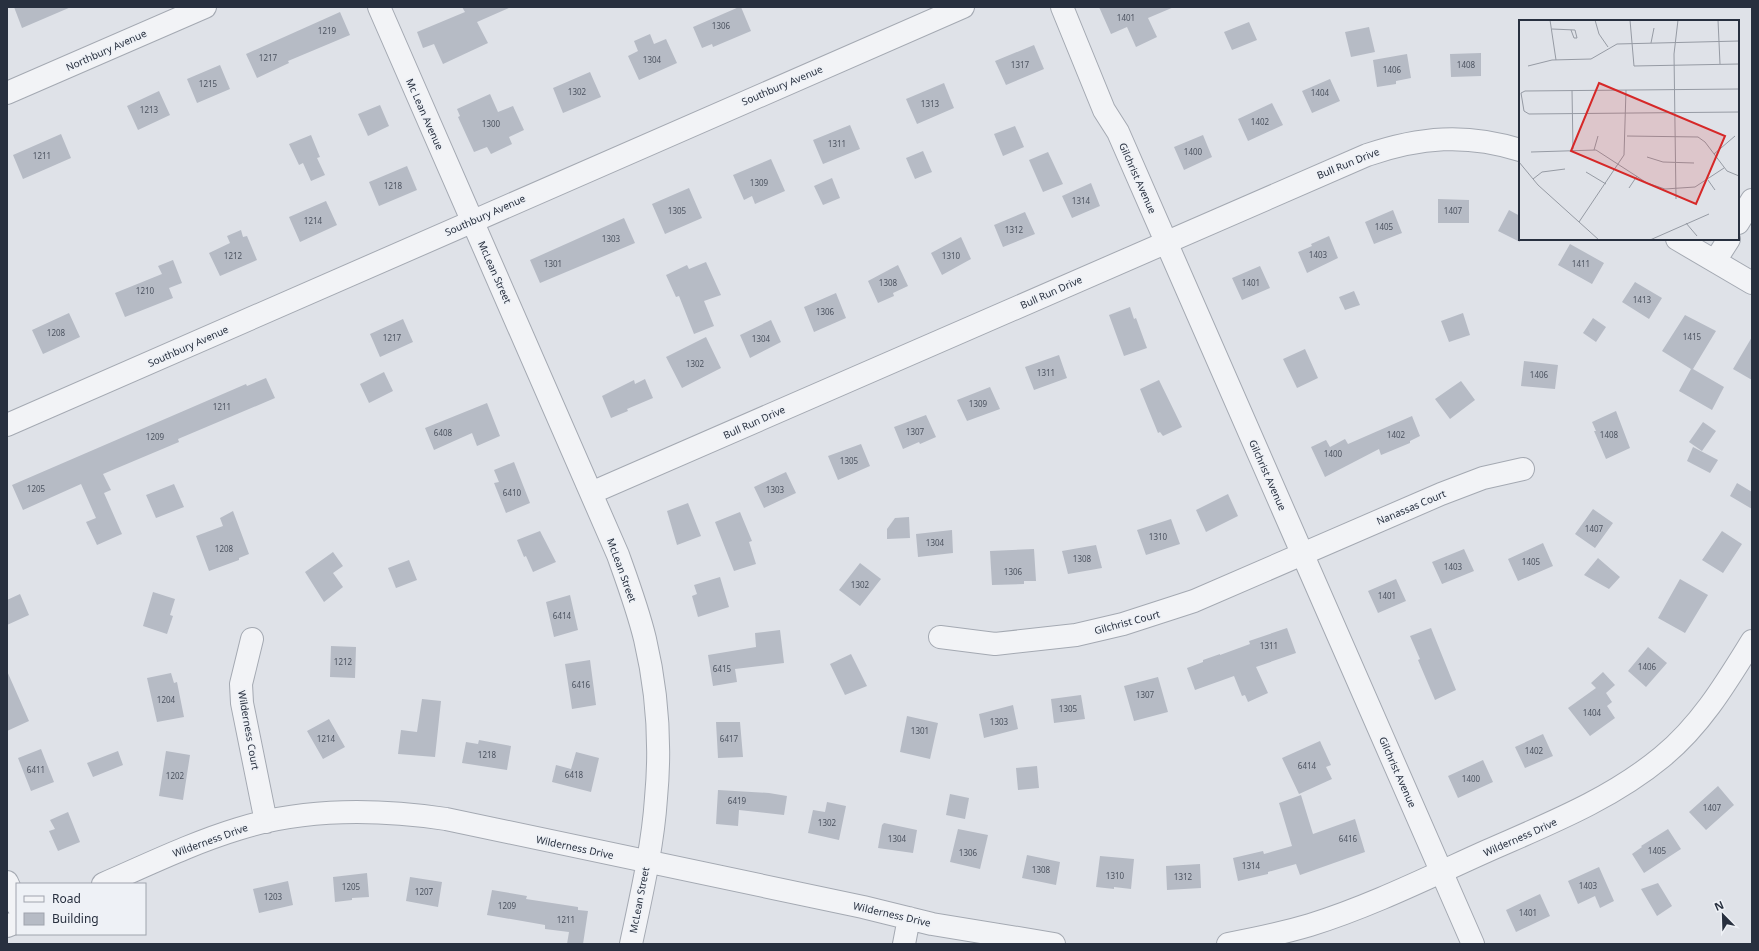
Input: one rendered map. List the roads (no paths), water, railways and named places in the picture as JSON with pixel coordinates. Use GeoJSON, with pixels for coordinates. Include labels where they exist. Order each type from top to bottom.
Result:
{"type":"FeatureCollection","features":[{"type":"Feature","properties":{"kind":"street","name":"Northbury Avenue"},"geometry":{"type":"LineString","coordinates":[[7,93],[205,7]]}},
{"type":"Feature","properties":{"kind":"street","name":"Mc Lean Avenue"},"geometry":{"type":"LineString","coordinates":[[379,7],[472,221]]}},
{"type":"Feature","properties":{"kind":"street","name":"Southbury Avenue"},"geometry":{"type":"LineString","coordinates":[[7,425],[963,7]]}},
{"type":"Feature","properties":{"kind":"street","name":"Gilchrist Avenue"},"geometry":{"type":"LineString","coordinates":[[1062,7],[1104,110],[1118,132],[1473,944]]}},
{"type":"Feature","properties":{"kind":"street","name":"Bull Run Drive"},"geometry":{"type":"LineString","coordinates":[[592,493],[1367,154],[1416,141],[1443,138],[1476,140],[1519,150]]}},
{"type":"Feature","properties":{"kind":"street"},"geometry":{"type":"LineString","coordinates":[[1739,221],[1752,200]]}},
{"type":"Feature","properties":{"kind":"street","name":"McLean Street"},"geometry":{"type":"LineString","coordinates":[[472,221],[618,555],[633,596],[645,639],[653,683],[657,723],[656,797],[654,822],[631,944]]}},
{"type":"Feature","properties":{"kind":"street"},"geometry":{"type":"LineString","coordinates":[[1679,240],[1752,283]]}},
{"type":"Feature","properties":{"kind":"street"},"geometry":{"type":"LineString","coordinates":[[1715,261],[1728,240]]}},
{"type":"Feature","properties":{"kind":"street","name":"Nanassas Court"},"geometry":{"type":"LineString","coordinates":[[1303,554],[1441,494],[1483,478],[1523,469]]}},
{"type":"Feature","properties":{"kind":"street","name":"Gilchrist Court"},"geometry":{"type":"LineString","coordinates":[[940,637],[995,644],[1076,635],[1130,622],[1194,601],[1303,554]]}},
{"type":"Feature","properties":{"kind":"street","name":"Wilderness Court"},"geometry":{"type":"LineString","coordinates":[[252,639],[240,684],[242,702],[266,822]]}},
{"type":"Feature","properties":{"kind":"street","name":"Wilderness Drive"},"geometry":{"type":"LineString","coordinates":[[1228,944],[1267,936],[1311,924],[1371,902],[1566,817],[1605,797],[1636,778],[1664,755],[1705,712],[1720,692],[1752,641]]}},
{"type":"Feature","properties":{"kind":"street","name":"Wilderness Drive"},"geometry":{"type":"LineString","coordinates":[[105,883],[182,849],[238,829],[266,822],[291,817],[333,813],[415,815],[446,820],[856,905],[932,924],[1054,944]]}},
{"type":"Feature","properties":{"kind":"street"},"geometry":{"type":"LineString","coordinates":[[7,882],[16,903]]}},
{"type":"Feature","properties":{"kind":"street"},"geometry":{"type":"LineString","coordinates":[[904,944],[909,918]]}}]}
